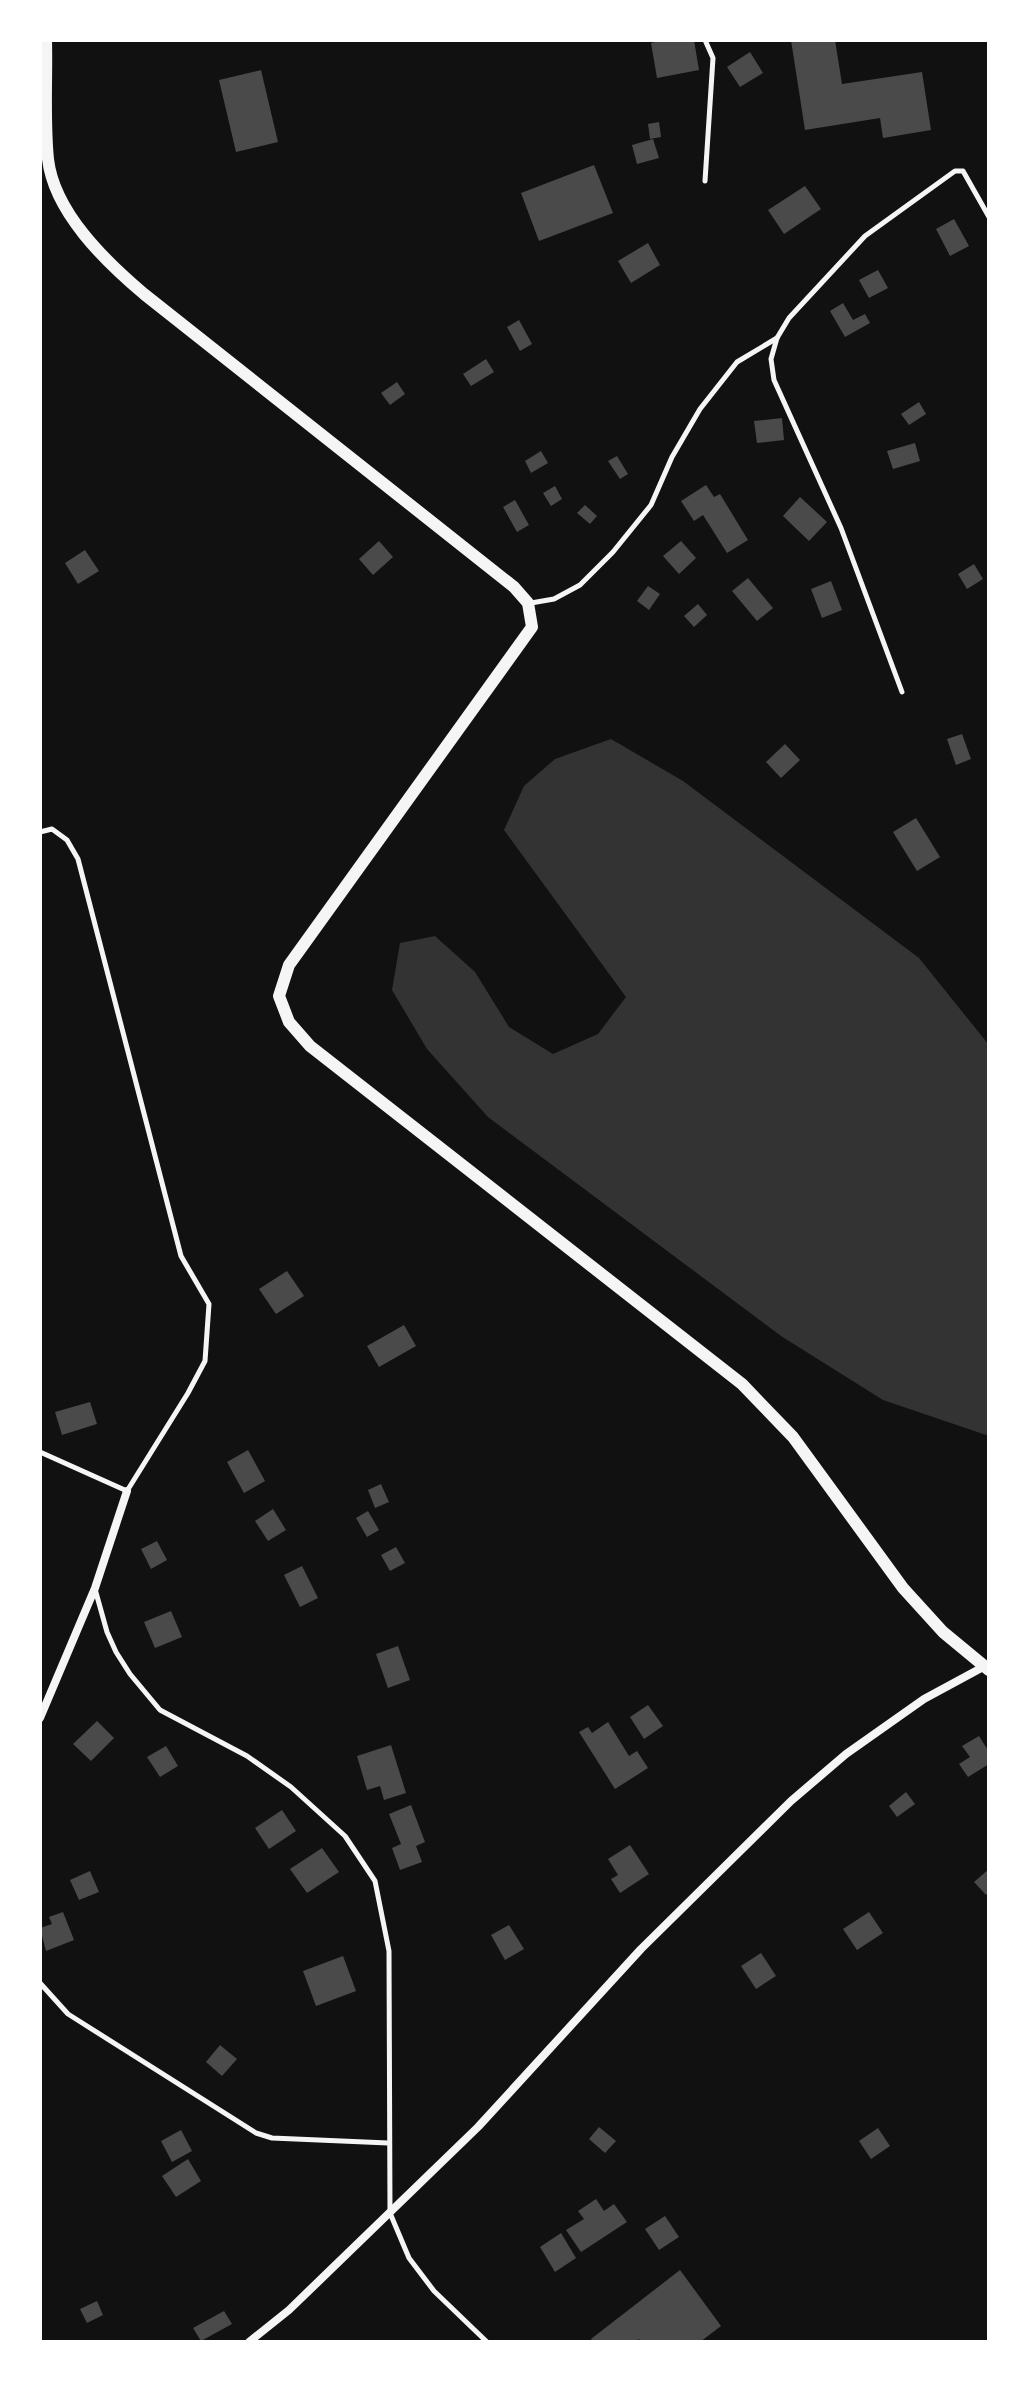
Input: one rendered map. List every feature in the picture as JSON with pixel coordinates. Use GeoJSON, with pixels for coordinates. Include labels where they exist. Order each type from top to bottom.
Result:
{"type":"FeatureCollection","features":[{"type":"Feature","properties":{"kind":"street"},"geometry":{"type":"LineString","coordinates":[[46,40],[48,162],[60,196],[81,232],[111,266],[144,294],[502,578],[528,603],[532,627],[289,965],[279,996],[289,1022],[310,1046],[742,1384],[793,1437],[903,1588],[943,1632],[987,1668],[924,1699],[859,1745],[791,1801],[641,1949],[478,2127],[289,2310],[249,2342]]}},
{"type":"Feature","properties":{"kind":"street"},"geometry":{"type":"LineString","coordinates":[[40,1718],[95,1588],[127,1491]]}},
{"type":"Feature","properties":{"kind":"lane"},"geometry":{"type":"LineString","coordinates":[[705,40],[713,58],[705,181]]}},
{"type":"Feature","properties":{"kind":"lane"},"geometry":{"type":"LineString","coordinates":[[902,692],[841,528],[774,380],[771,359],[777,338],[789,318],[865,236],[955,171],[963,171],[989,217]]}},
{"type":"Feature","properties":{"kind":"lane"},"geometry":{"type":"LineString","coordinates":[[528,603],[554,599],[580,585],[613,552],[651,505],[672,457],[700,409],[737,362],[777,338]]}},
{"type":"Feature","properties":{"kind":"lane"},"geometry":{"type":"LineString","coordinates":[[40,832],[52,829],[67,840],[78,859],[181,1256],[209,1304],[205,1361],[127,1491],[40,1452]]}},
{"type":"Feature","properties":{"kind":"lane"},"geometry":{"type":"LineString","coordinates":[[95,1588],[116,1652],[160,1710],[247,1756],[291,1787],[345,1836],[375,1881],[389,1951],[390,2213],[409,2258],[426,2280],[487,2342]]}},
{"type":"Feature","properties":{"kind":"lane"},"geometry":{"type":"LineString","coordinates":[[40,1983],[68,2014],[256,2133],[272,2138],[388,2143]]}},
{"type":"Feature","properties":{"kind":"shaded area"},"geometry":{"type":"Polygon","coordinates":[[[611,739],[683,781],[919,958],[989,1045],[989,1436],[883,1400],[781,1336],[488,1117],[427,1049],[392,990],[400,943],[435,936],[475,972],[509,1027],[553,1054],[598,1034],[626,997],[504,830],[524,786],[555,759],[611,739]]]}},
{"type":"Feature","properties":{"kind":"building"},"geometry":{"type":"Polygon","coordinates":[[[694,40],[699,70],[657,78],[651,43],[694,40]]]}},
{"type":"Feature","properties":{"kind":"building"},"geometry":{"type":"Polygon","coordinates":[[[791,40],[835,40],[842,84],[922,72],[931,130],[883,138],[880,118],[805,130],[791,40]]]}},
{"type":"Feature","properties":{"kind":"building"},"geometry":{"type":"Polygon","coordinates":[[[750,52],[763,73],[740,87],[727,67],[750,52]]]}},
{"type":"Feature","properties":{"kind":"building"},"geometry":{"type":"Polygon","coordinates":[[[261,70],[278,142],[236,152],[219,80],[261,70]]]}},
{"type":"Feature","properties":{"kind":"building"},"geometry":{"type":"Polygon","coordinates":[[[659,122],[661,137],[650,139],[648,124],[659,122]]]}},
{"type":"Feature","properties":{"kind":"building"},"geometry":{"type":"Polygon","coordinates":[[[653,139],[659,158],[637,164],[632,145],[653,139]]]}},
{"type":"Feature","properties":{"kind":"building"},"geometry":{"type":"Polygon","coordinates":[[[594,165],[613,213],[539,241],[521,193],[594,165]]]}},
{"type":"Feature","properties":{"kind":"building"},"geometry":{"type":"Polygon","coordinates":[[[805,186],[821,209],[784,234],[768,210],[805,186]]]}},
{"type":"Feature","properties":{"kind":"building"},"geometry":{"type":"Polygon","coordinates":[[[954,219],[969,246],[950,256],[936,229],[954,219]]]}},
{"type":"Feature","properties":{"kind":"building"},"geometry":{"type":"Polygon","coordinates":[[[648,243],[660,265],[631,283],[618,261],[648,243]]]}},
{"type":"Feature","properties":{"kind":"building"},"geometry":{"type":"Polygon","coordinates":[[[878,270],[888,288],[869,298],[859,280],[878,270]]]}},
{"type":"Feature","properties":{"kind":"building"},"geometry":{"type":"Polygon","coordinates":[[[843,303],[853,320],[865,314],[870,323],[845,337],[830,311],[843,303]]]}},
{"type":"Feature","properties":{"kind":"building"},"geometry":{"type":"Polygon","coordinates":[[[519,320],[532,344],[520,351],[507,327],[519,320]]]}},
{"type":"Feature","properties":{"kind":"building"},"geometry":{"type":"Polygon","coordinates":[[[486,359],[494,372],[471,386],[463,374],[486,359]]]}},
{"type":"Feature","properties":{"kind":"building"},"geometry":{"type":"Polygon","coordinates":[[[397,382],[405,394],[390,405],[381,393],[397,382]]]}},
{"type":"Feature","properties":{"kind":"building"},"geometry":{"type":"Polygon","coordinates":[[[919,402],[926,414],[909,425],[901,414],[919,402]]]}},
{"type":"Feature","properties":{"kind":"building"},"geometry":{"type":"Polygon","coordinates":[[[782,418],[784,440],[757,443],[754,421],[782,418]]]}},
{"type":"Feature","properties":{"kind":"building"},"geometry":{"type":"Polygon","coordinates":[[[915,443],[920,461],[893,469],[887,451],[915,443]]]}},
{"type":"Feature","properties":{"kind":"building"},"geometry":{"type":"Polygon","coordinates":[[[541,451],[548,463],[531,473],[525,461],[541,451]]]}},
{"type":"Feature","properties":{"kind":"building"},"geometry":{"type":"Polygon","coordinates":[[[617,456],[628,474],[620,479],[608,461],[617,456]]]}},
{"type":"Feature","properties":{"kind":"building"},"geometry":{"type":"Polygon","coordinates":[[[706,485],[714,497],[720,494],[748,540],[727,553],[703,515],[694,521],[681,501],[706,485]]]}},
{"type":"Feature","properties":{"kind":"building"},"geometry":{"type":"Polygon","coordinates":[[[555,486],[562,499],[551,506],[543,493],[555,486]]]}},
{"type":"Feature","properties":{"kind":"building"},"geometry":{"type":"Polygon","coordinates":[[[800,497],[827,522],[809,541],[783,516],[800,497]]]}},
{"type":"Feature","properties":{"kind":"building"},"geometry":{"type":"Polygon","coordinates":[[[515,500],[529,525],[517,532],[503,507],[515,500]]]}},
{"type":"Feature","properties":{"kind":"building"},"geometry":{"type":"Polygon","coordinates":[[[585,505],[597,516],[590,524],[577,513],[585,505]]]}},
{"type":"Feature","properties":{"kind":"building"},"geometry":{"type":"Polygon","coordinates":[[[379,541],[393,557],[373,575],[359,559],[379,541]]]}},
{"type":"Feature","properties":{"kind":"building"},"geometry":{"type":"Polygon","coordinates":[[[681,541],[696,558],[679,574],[663,556],[681,541]]]}},
{"type":"Feature","properties":{"kind":"building"},"geometry":{"type":"Polygon","coordinates":[[[85,550],[99,571],[78,584],[65,563],[85,550]]]}},
{"type":"Feature","properties":{"kind":"building"},"geometry":{"type":"Polygon","coordinates":[[[974,564],[983,579],[967,589],[958,574],[974,564]]]}},
{"type":"Feature","properties":{"kind":"building"},"geometry":{"type":"Polygon","coordinates":[[[748,578],[773,608],[757,621],[732,591],[748,578]]]}},
{"type":"Feature","properties":{"kind":"building"},"geometry":{"type":"Polygon","coordinates":[[[831,581],[842,610],[822,618],[811,589],[831,581]]]}},
{"type":"Feature","properties":{"kind":"building"},"geometry":{"type":"Polygon","coordinates":[[[648,586],[660,594],[649,610],[637,601],[648,586]]]}},
{"type":"Feature","properties":{"kind":"building"},"geometry":{"type":"Polygon","coordinates":[[[698,604],[707,615],[694,627],[684,616],[698,604]]]}},
{"type":"Feature","properties":{"kind":"building"},"geometry":{"type":"Polygon","coordinates":[[[962,734],[971,759],[956,765],[947,739],[962,734]]]}},
{"type":"Feature","properties":{"kind":"building"},"geometry":{"type":"Polygon","coordinates":[[[785,744],[800,760],[781,778],[766,762],[785,744]]]}},
{"type":"Feature","properties":{"kind":"building"},"geometry":{"type":"Polygon","coordinates":[[[916,818],[940,857],[917,871],[893,832],[916,818]]]}},
{"type":"Feature","properties":{"kind":"building"},"geometry":{"type":"Polygon","coordinates":[[[287,1271],[304,1296],[276,1314],[259,1289],[287,1271]]]}},
{"type":"Feature","properties":{"kind":"building"},"geometry":{"type":"Polygon","coordinates":[[[404,1325],[416,1346],[379,1367],[367,1346],[404,1325]]]}},
{"type":"Feature","properties":{"kind":"building"},"geometry":{"type":"Polygon","coordinates":[[[90,1402],[97,1424],[62,1435],[55,1412],[90,1402]]]}},
{"type":"Feature","properties":{"kind":"building"},"geometry":{"type":"Polygon","coordinates":[[[248,1450],[265,1481],[244,1493],[227,1462],[248,1450]]]}},
{"type":"Feature","properties":{"kind":"building"},"geometry":{"type":"Polygon","coordinates":[[[381,1484],[389,1502],[375,1508],[368,1490],[381,1484]]]}},
{"type":"Feature","properties":{"kind":"building"},"geometry":{"type":"Polygon","coordinates":[[[273,1509],[286,1530],[268,1541],[255,1521],[273,1509]]]}},
{"type":"Feature","properties":{"kind":"building"},"geometry":{"type":"Polygon","coordinates":[[[368,1511],[379,1530],[367,1537],[356,1518],[368,1511]]]}},
{"type":"Feature","properties":{"kind":"building"},"geometry":{"type":"Polygon","coordinates":[[[157,1541],[167,1560],[151,1569],[141,1549],[157,1541]]]}},
{"type":"Feature","properties":{"kind":"building"},"geometry":{"type":"Polygon","coordinates":[[[396,1547],[405,1563],[390,1571],[381,1555],[396,1547]]]}},
{"type":"Feature","properties":{"kind":"building"},"geometry":{"type":"Polygon","coordinates":[[[302,1566],[318,1598],[300,1607],[284,1575],[302,1566]]]}},
{"type":"Feature","properties":{"kind":"building"},"geometry":{"type":"Polygon","coordinates":[[[171,1611],[182,1637],[155,1648],[144,1622],[171,1611]]]}},
{"type":"Feature","properties":{"kind":"building"},"geometry":{"type":"Polygon","coordinates":[[[398,1646],[410,1680],[388,1688],[376,1654],[398,1646]]]}},
{"type":"Feature","properties":{"kind":"building"},"geometry":{"type":"Polygon","coordinates":[[[648,1705],[663,1726],[644,1739],[630,1717],[648,1705]]]}},
{"type":"Feature","properties":{"kind":"building"},"geometry":{"type":"Polygon","coordinates":[[[97,1721],[114,1738],[91,1761],[73,1744],[97,1721]]]}},
{"type":"Feature","properties":{"kind":"building"},"geometry":{"type":"Polygon","coordinates":[[[608,1722],[629,1756],[637,1751],[648,1768],[615,1789],[579,1732],[588,1727],[592,1733],[608,1722]]]}},
{"type":"Feature","properties":{"kind":"building"},"geometry":{"type":"Polygon","coordinates":[[[979,1736],[989,1752],[989,1764],[968,1777],[959,1764],[970,1757],[962,1746],[979,1736]]]}},
{"type":"Feature","properties":{"kind":"building"},"geometry":{"type":"Polygon","coordinates":[[[391,1745],[406,1793],[384,1800],[380,1786],[367,1790],[357,1756],[391,1745]]]}},
{"type":"Feature","properties":{"kind":"building"},"geometry":{"type":"Polygon","coordinates":[[[166,1746],[178,1766],[160,1777],[147,1757],[166,1746]]]}},
{"type":"Feature","properties":{"kind":"building"},"geometry":{"type":"Polygon","coordinates":[[[906,1792],[915,1804],[897,1817],[889,1806],[906,1792]]]}},
{"type":"Feature","properties":{"kind":"building"},"geometry":{"type":"Polygon","coordinates":[[[411,1805],[425,1842],[416,1846],[422,1862],[400,1870],[392,1848],[401,1844],[389,1814],[411,1805]]]}},
{"type":"Feature","properties":{"kind":"building"},"geometry":{"type":"Polygon","coordinates":[[[282,1810],[296,1831],[269,1849],[255,1828],[282,1810]]]}},
{"type":"Feature","properties":{"kind":"building"},"geometry":{"type":"Polygon","coordinates":[[[630,1845],[649,1874],[620,1893],[611,1879],[618,1875],[608,1859],[630,1845]]]}},
{"type":"Feature","properties":{"kind":"building"},"geometry":{"type":"Polygon","coordinates":[[[322,1848],[339,1872],[307,1893],[290,1869],[322,1848]]]}},
{"type":"Feature","properties":{"kind":"building"},"geometry":{"type":"Polygon","coordinates":[[[989,1869],[989,1892],[986,1895],[974,1882],[989,1869]]]}},
{"type":"Feature","properties":{"kind":"building"},"geometry":{"type":"Polygon","coordinates":[[[90,1871],[99,1892],[79,1900],[70,1880],[90,1871]]]}},
{"type":"Feature","properties":{"kind":"building"},"geometry":{"type":"Polygon","coordinates":[[[63,1912],[74,1940],[46,1951],[40,1928],[52,1924],[49,1917],[63,1912]]]}},
{"type":"Feature","properties":{"kind":"building"},"geometry":{"type":"Polygon","coordinates":[[[869,1912],[883,1933],[857,1950],[843,1929],[869,1912]]]}},
{"type":"Feature","properties":{"kind":"building"},"geometry":{"type":"Polygon","coordinates":[[[509,1925],[524,1949],[505,1960],[491,1935],[509,1925]]]}},
{"type":"Feature","properties":{"kind":"building"},"geometry":{"type":"Polygon","coordinates":[[[761,1953],[776,1976],[756,1989],[741,1966],[761,1953]]]}},
{"type":"Feature","properties":{"kind":"building"},"geometry":{"type":"Polygon","coordinates":[[[343,1956],[356,1991],[316,2006],[303,1971],[343,1956]]]}},
{"type":"Feature","properties":{"kind":"building"},"geometry":{"type":"Polygon","coordinates":[[[220,2045],[237,2059],[222,2076],[206,2062],[220,2045]]]}},
{"type":"Feature","properties":{"kind":"building"},"geometry":{"type":"Polygon","coordinates":[[[599,2127],[616,2141],[605,2153],[589,2139],[599,2127]]]}},
{"type":"Feature","properties":{"kind":"building"},"geometry":{"type":"Polygon","coordinates":[[[878,2128],[890,2146],[871,2159],[859,2141],[878,2128]]]}},
{"type":"Feature","properties":{"kind":"building"},"geometry":{"type":"Polygon","coordinates":[[[181,2130],[192,2151],[172,2162],[161,2141],[181,2130]]]}},
{"type":"Feature","properties":{"kind":"building"},"geometry":{"type":"Polygon","coordinates":[[[188,2159],[201,2181],[176,2197],[162,2176],[188,2159]]]}},
{"type":"Feature","properties":{"kind":"building"},"geometry":{"type":"Polygon","coordinates":[[[596,2199],[604,2211],[614,2204],[627,2222],[581,2252],[566,2230],[584,2219],[578,2211],[596,2199]]]}},
{"type":"Feature","properties":{"kind":"building"},"geometry":{"type":"Polygon","coordinates":[[[665,2216],[679,2237],[659,2250],[645,2229],[665,2216]]]}},
{"type":"Feature","properties":{"kind":"building"},"geometry":{"type":"Polygon","coordinates":[[[561,2233],[576,2258],[555,2272],[540,2247],[561,2233]]]}},
{"type":"Feature","properties":{"kind":"building"},"geometry":{"type":"Polygon","coordinates":[[[680,2270],[721,2326],[700,2342],[641,2342],[639,2339],[635,2342],[593,2342],[591,2339],[680,2270]]]}},
{"type":"Feature","properties":{"kind":"building"},"geometry":{"type":"Polygon","coordinates":[[[97,2301],[103,2315],[87,2323],[80,2309],[97,2301]]]}},
{"type":"Feature","properties":{"kind":"building"},"geometry":{"type":"Polygon","coordinates":[[[224,2311],[232,2324],[201,2341],[193,2328],[224,2311]]]}}]}
